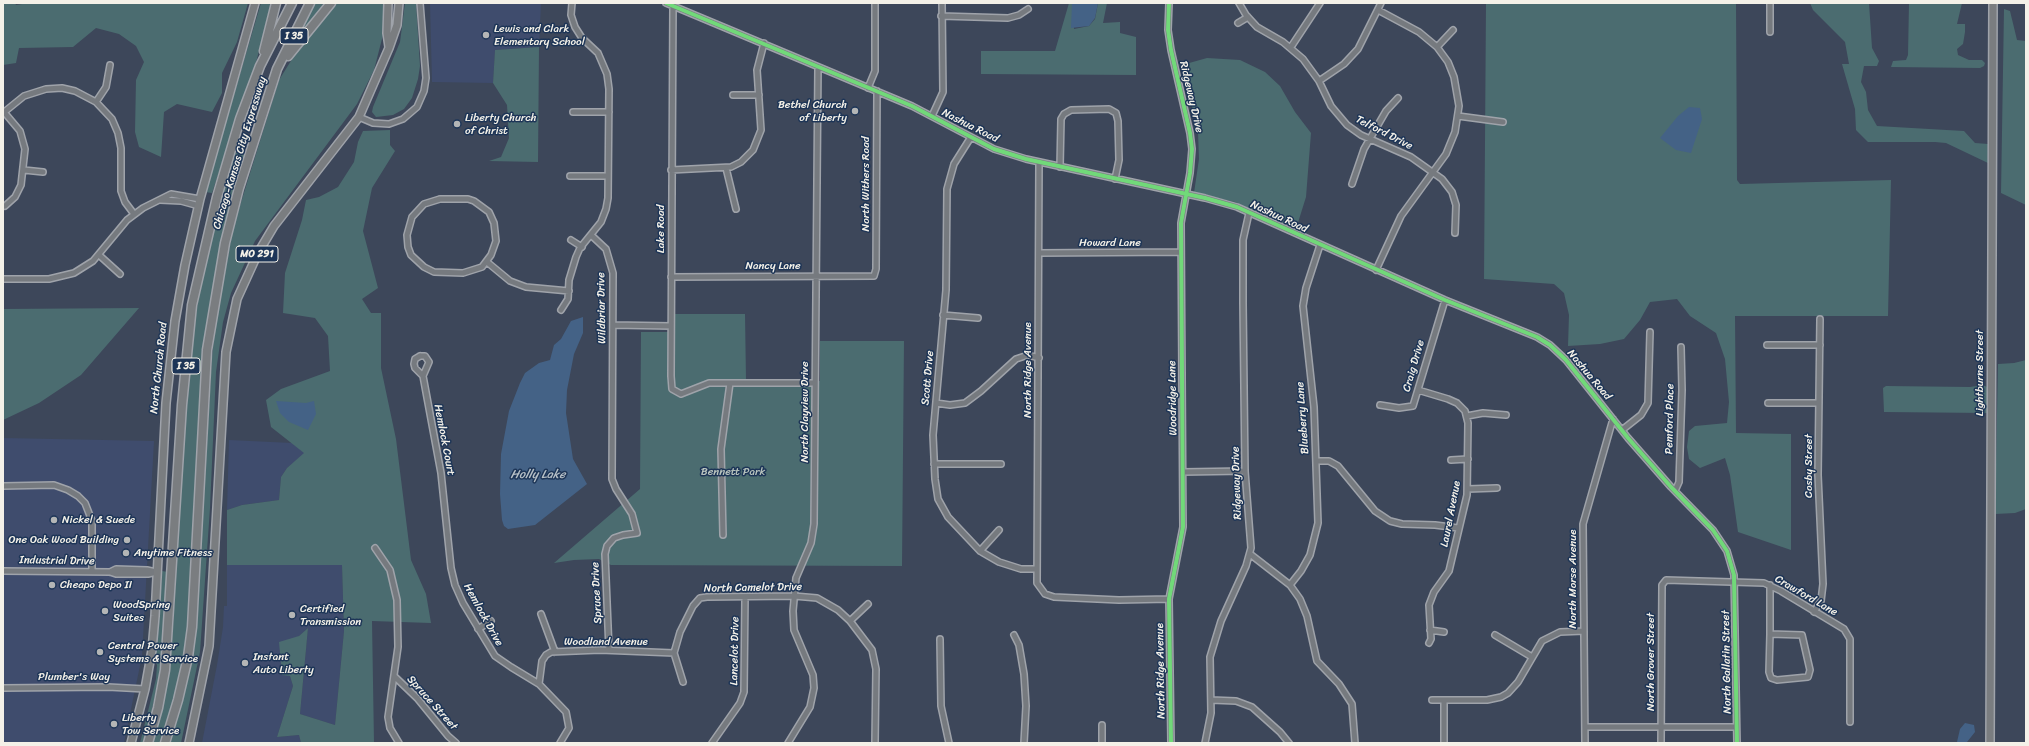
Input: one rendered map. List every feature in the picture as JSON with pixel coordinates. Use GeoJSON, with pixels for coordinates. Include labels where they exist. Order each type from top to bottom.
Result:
{"type":"FeatureCollection","features":[{"type":"Feature","properties":{"kind":"highway"},"geometry":{"type":"LineString","coordinates":[[260,66],[276,3]]}},
{"type":"Feature","properties":{"kind":"highway","name":"Chicago-Kansas City Expressway"},"geometry":{"type":"LineString","coordinates":[[148,743],[158,708],[165,670],[182,405],[192,305],[217,197],[240,119],[260,66],[292,3]]}},
{"type":"Feature","properties":{"kind":"highway","name":"Chicago-Kansas City Expressway"},"geometry":{"type":"LineString","coordinates":[[165,743],[178,700],[188,657],[192,627],[207,350],[225,243],[239,188],[278,69],[310,3]]}},
{"type":"Feature","properties":{"kind":"highway"},"geometry":{"type":"LineString","coordinates":[[278,69],[331,3]]}},
{"type":"Feature","properties":{"kind":"main road","name":"North Church Road"},"geometry":{"type":"LineString","coordinates":[[131,743],[145,689],[152,650],[169,365],[185,265],[200,202],[255,3]]}},
{"type":"Feature","properties":{"kind":"main road","name":"MO 291"},"geometry":{"type":"LineString","coordinates":[[388,3],[387,33],[389,48]]}},
{"type":"Feature","properties":{"kind":"main road","name":"MO 291"},"geometry":{"type":"LineString","coordinates":[[189,743],[209,646],[226,352],[237,299],[258,253],[274,226],[359,117],[389,48],[397,25],[399,3]]}},
{"type":"Feature","properties":{"kind":"main road","name":"Lightburne Street"},"geometry":{"type":"LineString","coordinates":[[1990,743],[1993,3]]}},
{"type":"Feature","properties":{"kind":"street"},"geometry":{"type":"LineString","coordinates":[[359,117],[373,123],[389,124],[403,119],[417,107],[424,91],[426,78],[420,3]]}},
{"type":"Feature","properties":{"kind":"street"},"geometry":{"type":"LineString","coordinates":[[561,310],[566,304],[569,280],[582,247],[601,222],[606,209],[608,176],[608,81],[604,66],[598,54],[582,38],[575,27],[571,15],[572,3]]}},
{"type":"Feature","properties":{"kind":"street","name":"Nashua Road"},"geometry":{"type":"LineString","coordinates":[[666,3],[877,91],[932,116],[971,137],[1008,154],[1115,180],[1219,202],[1249,213],[1445,300],[1527,332],[1550,345],[1566,360],[1622,430],[1675,491],[1713,530],[1723,543],[1731,562],[1734,581]]}},
{"type":"Feature","properties":{"kind":"street"},"geometry":{"type":"LineString","coordinates":[[868,88],[875,71],[875,3]]}},
{"type":"Feature","properties":{"kind":"street"},"geometry":{"type":"LineString","coordinates":[[932,116],[943,92],[942,3]]}},
{"type":"Feature","properties":{"kind":"street","name":"Ridgeway Drive"},"geometry":{"type":"LineString","coordinates":[[1169,3],[1168,26],[1171,50],[1192,144],[1192,161],[1185,195]]}},
{"type":"Feature","properties":{"kind":"street","name":"Telford Drive"},"geometry":{"type":"LineString","coordinates":[[1239,3],[1248,17],[1263,31],[1291,47],[1304,59],[1319,81],[1331,106],[1341,119],[1354,130],[1370,139],[1411,158],[1433,172],[1447,185],[1454,198],[1457,211],[1455,233]]}},
{"type":"Feature","properties":{"kind":"street"},"geometry":{"type":"LineString","coordinates":[[1291,47],[1320,3]]}},
{"type":"Feature","properties":{"kind":"street"},"geometry":{"type":"LineString","coordinates":[[1319,81],[1352,57],[1361,44],[1381,3]]}},
{"type":"Feature","properties":{"kind":"street"},"geometry":{"type":"LineString","coordinates":[[1770,3],[1770,32]]}},
{"type":"Feature","properties":{"kind":"street","name":"Lake Road"},"geometry":{"type":"LineString","coordinates":[[673,6],[671,384],[674,391],[681,394],[709,383],[730,383]]}},
{"type":"Feature","properties":{"kind":"street"},"geometry":{"type":"LineString","coordinates":[[941,16],[1008,18],[1019,15],[1028,9]]}},
{"type":"Feature","properties":{"kind":"street"},"geometry":{"type":"LineString","coordinates":[[1376,270],[1401,216],[1440,164],[1451,144],[1458,116],[1458,96],[1454,77],[1448,62],[1437,47],[1419,32],[1378,10]]}},
{"type":"Feature","properties":{"kind":"street"},"geometry":{"type":"LineString","coordinates":[[1238,23],[1248,17]]}},
{"type":"Feature","properties":{"kind":"street"},"geometry":{"type":"LineString","coordinates":[[1437,47],[1453,30]]}},
{"type":"Feature","properties":{"kind":"street"},"geometry":{"type":"LineString","coordinates":[[671,170],[726,168],[742,162],[750,154],[756,145],[761,123],[757,70],[764,43]]}},
{"type":"Feature","properties":{"kind":"street"},"geometry":{"type":"LineString","coordinates":[[96,102],[106,86],[110,65]]}},
{"type":"Feature","properties":{"kind":"street","name":"North Clayview Drive"},"geometry":{"type":"LineString","coordinates":[[788,743],[810,707],[814,688],[814,675],[794,630],[794,596],[796,578],[811,543],[814,524],[818,67]]}},
{"type":"Feature","properties":{"kind":"street"},"geometry":{"type":"LineString","coordinates":[[5,206],[19,191],[24,170],[25,149],[23,137],[17,126],[4,113],[24,96],[46,89],[62,88],[75,91],[96,102],[112,119],[118,133],[121,148],[121,191],[125,202],[134,214]]}},
{"type":"Feature","properties":{"kind":"street","name":"North Withers Road"},"geometry":{"type":"LineString","coordinates":[[874,276],[876,269],[877,91]]}},
{"type":"Feature","properties":{"kind":"street"},"geometry":{"type":"LineString","coordinates":[[733,95],[759,94]]}},
{"type":"Feature","properties":{"kind":"street"},"geometry":{"type":"LineString","coordinates":[[1352,184],[1360,157],[1386,111],[1398,98]]}},
{"type":"Feature","properties":{"kind":"street"},"geometry":{"type":"LineString","coordinates":[[1060,167],[1061,119],[1064,114],[1071,110],[1109,109],[1116,113],[1118,121],[1119,160],[1115,180]]}},
{"type":"Feature","properties":{"kind":"street"},"geometry":{"type":"LineString","coordinates":[[573,112],[609,112]]}},
{"type":"Feature","properties":{"kind":"street"},"geometry":{"type":"LineString","coordinates":[[1458,116],[1504,122]]}},
{"type":"Feature","properties":{"kind":"street","name":"Scott Drive"},"geometry":{"type":"LineString","coordinates":[[971,137],[954,164],[947,189],[947,270],[936,403],[934,464],[938,500],[948,517],[980,551],[999,562],[1021,569],[1036,570]]}},
{"type":"Feature","properties":{"kind":"street","name":"North Ridge Avenue"},"geometry":{"type":"LineString","coordinates":[[1039,162],[1039,358],[1036,570],[1038,586],[1040,590],[1049,596],[1091,599],[1169,599],[1171,743]]}},
{"type":"Feature","properties":{"kind":"street"},"geometry":{"type":"LineString","coordinates":[[726,168],[736,209]]}},
{"type":"Feature","properties":{"kind":"street"},"geometry":{"type":"LineString","coordinates":[[24,170],[43,172]]}},
{"type":"Feature","properties":{"kind":"street"},"geometry":{"type":"LineString","coordinates":[[570,176],[608,176]]}},
{"type":"Feature","properties":{"kind":"street"},"geometry":{"type":"LineString","coordinates":[[3,279],[49,279],[66,276],[84,267],[99,255],[120,227],[134,214],[172,194],[200,202]]}},
{"type":"Feature","properties":{"kind":"street","name":"Woodridge Lane"},"geometry":{"type":"LineString","coordinates":[[1169,599],[1173,572],[1182,541],[1183,472],[1181,223],[1185,195]]}},
{"type":"Feature","properties":{"kind":"street"},"geometry":{"type":"LineString","coordinates":[[462,198],[474,201],[489,212],[494,223],[496,241],[487,262],[482,267],[463,273],[434,272],[424,267],[415,260],[408,247],[408,235],[412,216],[424,204],[436,199],[462,198]]}},
{"type":"Feature","properties":{"kind":"street","name":"Ridgeway Drive"},"geometry":{"type":"LineString","coordinates":[[1205,743],[1209,725],[1211,700],[1209,669],[1213,643],[1221,620],[1250,554],[1245,471],[1243,240],[1249,213]]}},
{"type":"Feature","properties":{"kind":"street","name":"Wildbriar Drive"},"geometry":{"type":"LineString","coordinates":[[591,235],[606,249],[611,263],[613,279],[611,470],[616,489],[632,514],[637,533]]}},
{"type":"Feature","properties":{"kind":"street"},"geometry":{"type":"LineString","coordinates":[[571,240],[582,247]]}},
{"type":"Feature","properties":{"kind":"street","name":"Blueberry Lane"},"geometry":{"type":"LineString","coordinates":[[1290,585],[1307,561],[1317,534],[1319,512],[1314,407],[1303,306],[1306,288],[1320,245]]}},
{"type":"Feature","properties":{"kind":"street","name":"Howard Lane"},"geometry":{"type":"LineString","coordinates":[[1039,253],[1181,252]]}},
{"type":"Feature","properties":{"kind":"street"},"geometry":{"type":"LineString","coordinates":[[99,255],[120,274]]}},
{"type":"Feature","properties":{"kind":"street"},"geometry":{"type":"LineString","coordinates":[[487,262],[510,281],[526,287],[568,291]]}},
{"type":"Feature","properties":{"kind":"street","name":"Nancy Lane"},"geometry":{"type":"LineString","coordinates":[[671,277],[874,276]]}},
{"type":"Feature","properties":{"kind":"street","name":"Craig Drive"},"geometry":{"type":"LineString","coordinates":[[1380,404],[1399,408],[1413,406],[1445,300]]}},
{"type":"Feature","properties":{"kind":"street"},"geometry":{"type":"LineString","coordinates":[[944,315],[978,318]]}},
{"type":"Feature","properties":{"kind":"street","name":"Cosby Street"},"geometry":{"type":"LineString","coordinates":[[1814,612],[1821,600],[1823,584],[1818,475],[1820,319]]}},
{"type":"Feature","properties":{"kind":"street"},"geometry":{"type":"LineString","coordinates":[[613,325],[671,326]]}},
{"type":"Feature","properties":{"kind":"street"},"geometry":{"type":"LineString","coordinates":[[1622,430],[1641,414],[1648,403],[1650,332]]}},
{"type":"Feature","properties":{"kind":"street"},"geometry":{"type":"LineString","coordinates":[[1767,345],[1820,345]]}},
{"type":"Feature","properties":{"kind":"street","name":"Pemford Place"},"geometry":{"type":"LineString","coordinates":[[1675,491],[1679,482],[1682,390],[1681,347]]}},
{"type":"Feature","properties":{"kind":"street"},"geometry":{"type":"LineString","coordinates":[[936,403],[950,405],[965,403],[981,391],[1016,359],[1028,355],[1039,358]]}},
{"type":"Feature","properties":{"kind":"street","name":"Hemlock Court"},"geometry":{"type":"LineString","coordinates":[[423,376],[441,473],[444,507]]}},
{"type":"Feature","properties":{"kind":"street"},"geometry":{"type":"LineString","coordinates":[[723,535],[721,449],[730,383],[815,383]]}},
{"type":"Feature","properties":{"kind":"street"},"geometry":{"type":"LineString","coordinates":[[1418,390],[1452,400],[1461,407],[1467,416],[1483,413],[1506,415]]}},
{"type":"Feature","properties":{"kind":"street"},"geometry":{"type":"LineString","coordinates":[[1768,403],[1819,403]]}},
{"type":"Feature","properties":{"kind":"street","name":"Laurel Avenue"},"geometry":{"type":"LineString","coordinates":[[1429,644],[1429,605],[1434,592],[1449,571],[1468,488],[1467,416]]}},
{"type":"Feature","properties":{"kind":"street","name":"North Morse Avenue"},"geometry":{"type":"LineString","coordinates":[[1585,743],[1583,524],[1613,419]]}},
{"type":"Feature","properties":{"kind":"street"},"geometry":{"type":"LineString","coordinates":[[1451,460],[1468,459]]}},
{"type":"Feature","properties":{"kind":"street"},"geometry":{"type":"LineString","coordinates":[[1316,461],[1329,461],[1338,466],[1375,511],[1390,521],[1402,524],[1434,525],[1458,528]]}},
{"type":"Feature","properties":{"kind":"street"},"geometry":{"type":"LineString","coordinates":[[934,464],[1001,464]]}},
{"type":"Feature","properties":{"kind":"street"},"geometry":{"type":"LineString","coordinates":[[1183,472],[1245,471]]}},
{"type":"Feature","properties":{"kind":"street"},"geometry":{"type":"LineString","coordinates":[[3,486],[54,485],[68,490],[82,500],[92,521],[92,572]]}},
{"type":"Feature","properties":{"kind":"street"},"geometry":{"type":"LineString","coordinates":[[1468,488],[1497,488]]}},
{"type":"Feature","properties":{"kind":"street","name":"Hemlock Drive"},"geometry":{"type":"LineString","coordinates":[[444,507],[452,577],[463,603],[490,649],[500,661],[539,684]]}},
{"type":"Feature","properties":{"kind":"street"},"geometry":{"type":"LineString","coordinates":[[980,551],[999,530]]}},
{"type":"Feature","properties":{"kind":"street","name":"Spruce Drive"},"geometry":{"type":"LineString","coordinates":[[608,650],[604,559],[606,549],[610,542],[619,536],[637,533]]}},
{"type":"Feature","properties":{"kind":"street"},"geometry":{"type":"LineString","coordinates":[[375,548],[390,570],[397,600],[398,648],[388,717],[390,728],[399,743]]}},
{"type":"Feature","properties":{"kind":"street"},"geometry":{"type":"LineString","coordinates":[[1250,554],[1290,585],[1306,612],[1317,661],[1339,684],[1352,704],[1355,743]]}},
{"type":"Feature","properties":{"kind":"street","name":"Industrial Drive"},"geometry":{"type":"LineString","coordinates":[[3,571],[110,572],[140,574],[157,572]]}},
{"type":"Feature","properties":{"kind":"street","name":"Crawford Lane"},"geometry":{"type":"LineString","coordinates":[[1663,582],[1666,580],[1761,582],[1770,585],[1844,629],[1848,634],[1850,722]]}},
{"type":"Feature","properties":{"kind":"street","name":"North Gallatin Street"},"geometry":{"type":"LineString","coordinates":[[1734,581],[1736,743]]}},
{"type":"Feature","properties":{"kind":"street","name":"North Grover Street"},"geometry":{"type":"LineString","coordinates":[[1661,743],[1663,582]]}},
{"type":"Feature","properties":{"kind":"street"},"geometry":{"type":"LineString","coordinates":[[1770,585],[1769,672],[1771,678],[1777,680],[1808,678],[1810,670],[1802,635],[1770,634]]}},
{"type":"Feature","properties":{"kind":"street","name":"North Camelot Drive"},"geometry":{"type":"LineString","coordinates":[[674,652],[680,632],[696,601],[707,597],[794,596],[822,600],[833,606],[850,621],[870,646],[875,660],[875,743]]}},
{"type":"Feature","properties":{"kind":"street","name":"Lancelot Drive"},"geometry":{"type":"LineString","coordinates":[[712,743],[740,703],[744,692],[745,597]]}},
{"type":"Feature","properties":{"kind":"street"},"geometry":{"type":"LineString","coordinates":[[850,621],[868,604]]}},
{"type":"Feature","properties":{"kind":"street"},"geometry":{"type":"LineString","coordinates":[[541,614],[555,652]]}},
{"type":"Feature","properties":{"kind":"street"},"geometry":{"type":"LineString","coordinates":[[478,629],[491,621]]}},
{"type":"Feature","properties":{"kind":"street"},"geometry":{"type":"LineString","coordinates":[[1430,630],[1444,632]]}},
{"type":"Feature","properties":{"kind":"street"},"geometry":{"type":"LineString","coordinates":[[1432,700],[1487,700],[1501,697],[1508,693],[1518,682],[1542,641],[1553,634],[1560,632],[1584,630]]}},
{"type":"Feature","properties":{"kind":"street"},"geometry":{"type":"LineString","coordinates":[[1014,635],[1020,645],[1024,674],[1026,706],[1024,743]]}},
{"type":"Feature","properties":{"kind":"street"},"geometry":{"type":"LineString","coordinates":[[1495,635],[1532,657]]}},
{"type":"Feature","properties":{"kind":"street"},"geometry":{"type":"LineString","coordinates":[[940,639],[941,706],[949,743]]}},
{"type":"Feature","properties":{"kind":"street","name":"Woodland Avenue"},"geometry":{"type":"LineString","coordinates":[[539,684],[542,661],[546,655],[555,652],[608,650],[674,652]]}},
{"type":"Feature","properties":{"kind":"street"},"geometry":{"type":"LineString","coordinates":[[674,652],[683,682]]}},
{"type":"Feature","properties":{"kind":"street","name":"Spruce Street"},"geometry":{"type":"LineString","coordinates":[[394,676],[417,698],[448,736],[456,743]]}},
{"type":"Feature","properties":{"kind":"street"},"geometry":{"type":"LineString","coordinates":[[539,684],[563,707],[568,717],[569,728],[560,743]]}},
{"type":"Feature","properties":{"kind":"street","name":"Plumber's Way"},"geometry":{"type":"LineString","coordinates":[[3,688],[108,687],[145,689]]}},
{"type":"Feature","properties":{"kind":"street"},"geometry":{"type":"LineString","coordinates":[[1211,700],[1236,701],[1252,707],[1280,732],[1289,743]]}},
{"type":"Feature","properties":{"kind":"street"},"geometry":{"type":"LineString","coordinates":[[1444,700],[1444,743]]}},
{"type":"Feature","properties":{"kind":"street"},"geometry":{"type":"LineString","coordinates":[[1102,725],[1102,743]]}},
{"type":"Feature","properties":{"kind":"street"},"geometry":{"type":"LineString","coordinates":[[1585,726],[1736,727]]}},
{"type":"Feature","properties":{"kind":"shaded area","name":"Lewis and Clark Elementary School"},"geometry":{"type":"Polygon","coordinates":[[[430,3],[541,3],[539,47],[495,50],[493,83],[432,82],[430,3]]]}},
{"type":"Feature","properties":{"kind":"shaded area"},"geometry":{"type":"Polygon","coordinates":[[[3,438],[154,441],[142,656],[124,743],[3,743],[3,438]]]}},
{"type":"Feature","properties":{"kind":"shaded area"},"geometry":{"type":"Polygon","coordinates":[[[229,440],[292,443],[305,453],[287,468],[281,477],[279,500],[242,505],[227,510],[229,440]]]}},
{"type":"Feature","properties":{"kind":"shaded area"},"geometry":{"type":"Polygon","coordinates":[[[227,565],[342,565],[344,631],[335,725],[300,714],[308,628],[299,636],[290,676],[293,686],[277,737],[299,735],[301,743],[202,743],[217,665],[223,627],[224,606],[227,606],[227,565]]]}},
{"type":"Feature","properties":{"kind":"green space"},"geometry":{"type":"Polygon","coordinates":[[[3,3],[15,3],[16,5],[28,3],[248,3],[237,42],[222,73],[222,93],[212,112],[177,104],[164,112],[161,157],[139,147],[135,132],[136,80],[144,62],[136,46],[119,34],[96,28],[73,47],[19,48],[16,63],[3,65],[3,3]]]}},
{"type":"Feature","properties":{"kind":"green space"},"geometry":{"type":"Polygon","coordinates":[[[261,3],[271,3],[257,59],[212,193],[205,192],[261,3]]]}},
{"type":"Feature","properties":{"kind":"green space"},"geometry":{"type":"Polygon","coordinates":[[[315,3],[324,3],[298,36],[308,14],[315,3]]]}},
{"type":"Feature","properties":{"kind":"green space"},"geometry":{"type":"Polygon","coordinates":[[[337,3],[385,3],[383,35],[374,70],[357,104],[255,241],[231,293],[223,322],[216,372],[210,508],[200,652],[181,743],[170,743],[191,664],[195,635],[212,357],[215,327],[233,228],[279,80],[299,48],[337,3]]]}},
{"type":"Feature","properties":{"kind":"green space"},"geometry":{"type":"Polygon","coordinates":[[[405,3],[416,3],[420,66],[418,79],[412,98],[404,109],[393,115],[376,117],[372,112],[373,107],[400,42],[405,3]]]}},
{"type":"Feature","properties":{"kind":"green space"},"geometry":{"type":"Polygon","coordinates":[[[1069,3],[1072,3],[1074,29],[1089,26],[1095,19],[1098,3],[1107,3],[1103,23],[1120,22],[1120,33],[1136,37],[1136,75],[981,74],[981,51],[1055,51],[1069,3]]]}},
{"type":"Feature","properties":{"kind":"green space"},"geometry":{"type":"Polygon","coordinates":[[[1486,3],[1736,3],[1737,180],[1740,184],[1891,180],[1888,316],[1735,316],[1736,433],[1791,434],[1791,550],[1738,532],[1730,475],[1725,458],[1700,468],[1689,459],[1687,447],[1689,431],[1695,426],[1727,423],[1729,402],[1725,359],[1716,333],[1690,316],[1677,299],[1650,302],[1640,320],[1624,339],[1600,344],[1568,346],[1569,315],[1564,293],[1554,284],[1484,279],[1486,3]]]}},
{"type":"Feature","properties":{"kind":"green space"},"geometry":{"type":"Polygon","coordinates":[[[1810,3],[1869,3],[1872,48],[1879,61],[1877,66],[1864,66],[1861,82],[1866,92],[1868,110],[1877,126],[1964,131],[1975,143],[1988,144],[1988,163],[1946,143],[1868,142],[1856,130],[1855,109],[1842,64],[1849,64],[1845,42],[1813,10],[1810,3]]]}},
{"type":"Feature","properties":{"kind":"green space"},"geometry":{"type":"Polygon","coordinates":[[[1909,3],[1962,3],[1957,24],[1965,24],[1965,32],[1963,44],[1957,49],[1958,55],[1969,60],[1982,60],[1985,63],[1984,66],[1980,68],[1891,67],[1893,61],[1906,60],[1908,55],[1909,3]]]}},
{"type":"Feature","properties":{"kind":"green space"},"geometry":{"type":"Polygon","coordinates":[[[2004,9],[2010,11],[2017,40],[2026,41],[2026,205],[2001,193],[2004,9]]]}},
{"type":"Feature","properties":{"kind":"green space"},"geometry":{"type":"Polygon","coordinates":[[[539,47],[538,162],[489,161],[501,157],[509,138],[507,105],[493,83],[495,50],[539,47]]]}},
{"type":"Feature","properties":{"kind":"green space"},"geometry":{"type":"Polygon","coordinates":[[[1207,58],[1240,60],[1265,72],[1280,86],[1295,112],[1311,133],[1306,197],[1296,229],[1235,202],[1194,193],[1199,159],[1198,132],[1182,65],[1207,58]]]}},
{"type":"Feature","properties":{"kind":"green space"},"geometry":{"type":"Polygon","coordinates":[[[390,130],[390,145],[395,151],[372,188],[363,231],[378,288],[362,299],[371,313],[381,313],[381,368],[396,439],[411,560],[426,594],[431,623],[372,621],[374,743],[301,743],[299,735],[277,737],[293,686],[290,676],[282,675],[279,642],[299,636],[308,628],[300,714],[335,725],[344,631],[342,565],[227,565],[227,510],[242,505],[279,500],[281,477],[287,468],[304,453],[271,427],[266,400],[281,389],[330,371],[328,336],[315,318],[283,313],[285,273],[302,220],[306,200],[319,197],[338,187],[354,162],[358,142],[363,131],[390,130]]]}},
{"type":"Feature","properties":{"kind":"green space"},"geometry":{"type":"Polygon","coordinates":[[[234,152],[245,155],[225,227],[210,305],[204,353],[187,638],[178,688],[161,743],[151,743],[165,686],[173,627],[183,432],[191,342],[201,283],[221,197],[234,152]]]}},
{"type":"Feature","properties":{"kind":"green space"},"geometry":{"type":"Polygon","coordinates":[[[139,308],[81,375],[39,403],[3,420],[3,309],[139,308]]]}},
{"type":"Feature","properties":{"kind":"green space","name":"Bennett Park"},"geometry":{"type":"Polygon","coordinates":[[[674,314],[745,314],[746,380],[820,381],[820,341],[904,341],[902,566],[611,565],[599,559],[574,560],[554,563],[640,489],[641,332],[674,332],[674,314]]]}},
{"type":"Feature","properties":{"kind":"green space"},"geometry":{"type":"Polygon","coordinates":[[[2026,360],[2026,509],[2015,513],[1995,514],[1998,364],[2014,363],[2026,360]]]}},
{"type":"Feature","properties":{"kind":"green space"},"geometry":{"type":"Polygon","coordinates":[[[1983,385],[1987,387],[1987,413],[1884,412],[1883,388],[1886,386],[1970,387],[1983,385]]]}},
{"type":"Feature","properties":{"kind":"green space"},"geometry":{"type":"Polygon","coordinates":[[[162,571],[168,572],[165,635],[152,710],[143,743],[140,743],[156,679],[157,665],[154,659],[159,622],[162,571]]]}},
{"type":"Feature","properties":{"kind":"water"},"geometry":{"type":"Polygon","coordinates":[[[1072,3],[1098,3],[1095,18],[1089,26],[1071,28],[1072,3]]]}},
{"type":"Feature","properties":{"kind":"water"},"geometry":{"type":"Polygon","coordinates":[[[1689,107],[1700,108],[1702,119],[1691,153],[1676,150],[1660,138],[1678,116],[1689,107]]]}},
{"type":"Feature","properties":{"kind":"water","name":"Holly Lake"},"geometry":{"type":"Polygon","coordinates":[[[583,317],[583,333],[574,354],[567,390],[566,413],[573,459],[587,484],[535,525],[508,529],[504,526],[502,520],[500,494],[501,454],[509,411],[525,373],[539,363],[550,360],[554,345],[561,339],[571,321],[583,317]]]}},
{"type":"Feature","properties":{"kind":"water"},"geometry":{"type":"Polygon","coordinates":[[[276,401],[306,403],[314,401],[316,414],[308,430],[289,422],[280,413],[276,401]]]}},
{"type":"Feature","properties":{"kind":"water"},"geometry":{"type":"Polygon","coordinates":[[[1965,723],[1974,725],[1975,732],[1967,742],[1957,742],[1960,729],[1965,723]]]}},
{"type":"Feature","properties":{"kind":"cycle path"},"geometry":{"type":"LineString","coordinates":[[666,3],[912,106],[994,149],[1026,159],[1205,198],[1237,207],[1445,300],[1537,337],[1550,345],[1566,360],[1628,438],[1671,487],[1713,530],[1727,551],[1734,575],[1737,743]]}},
{"type":"Feature","properties":{"kind":"cycle path"},"geometry":{"type":"LineString","coordinates":[[1169,3],[1168,30],[1171,50],[1190,133],[1192,149],[1190,173],[1181,223],[1183,527],[1169,599],[1171,743]]}},
{"type":"Feature","properties":{"kind":"place","name":"Lewis and Clark Elementary School"},"geometry":{"type":"Point","coordinates":[486,35]}},
{"type":"Feature","properties":{"kind":"place","name":"Bethel Church of Liberty"},"geometry":{"type":"Point","coordinates":[855,111]}},
{"type":"Feature","properties":{"kind":"place","name":"Liberty Church of Christ"},"geometry":{"type":"Point","coordinates":[457,124]}},
{"type":"Feature","properties":{"kind":"place","name":"Nickel & Suede"},"geometry":{"type":"Point","coordinates":[54,520]}},
{"type":"Feature","properties":{"kind":"place","name":"One Oak Wood Building"},"geometry":{"type":"Point","coordinates":[127,540]}},
{"type":"Feature","properties":{"kind":"place","name":"Anytime Fitness"},"geometry":{"type":"Point","coordinates":[126,553]}},
{"type":"Feature","properties":{"kind":"place","name":"Cheapo Depo II"},"geometry":{"type":"Point","coordinates":[52,585]}},
{"type":"Feature","properties":{"kind":"place","name":"WoodSpring Suites"},"geometry":{"type":"Point","coordinates":[105,611]}},
{"type":"Feature","properties":{"kind":"place","name":"Certified Transmission"},"geometry":{"type":"Point","coordinates":[292,615]}},
{"type":"Feature","properties":{"kind":"place","name":"Central Power Systems & Service"},"geometry":{"type":"Point","coordinates":[100,652]}},
{"type":"Feature","properties":{"kind":"place","name":"Instant Auto Liberty"},"geometry":{"type":"Point","coordinates":[245,663]}},
{"type":"Feature","properties":{"kind":"place","name":"Liberty Tow Service"},"geometry":{"type":"Point","coordinates":[114,724]}}]}
